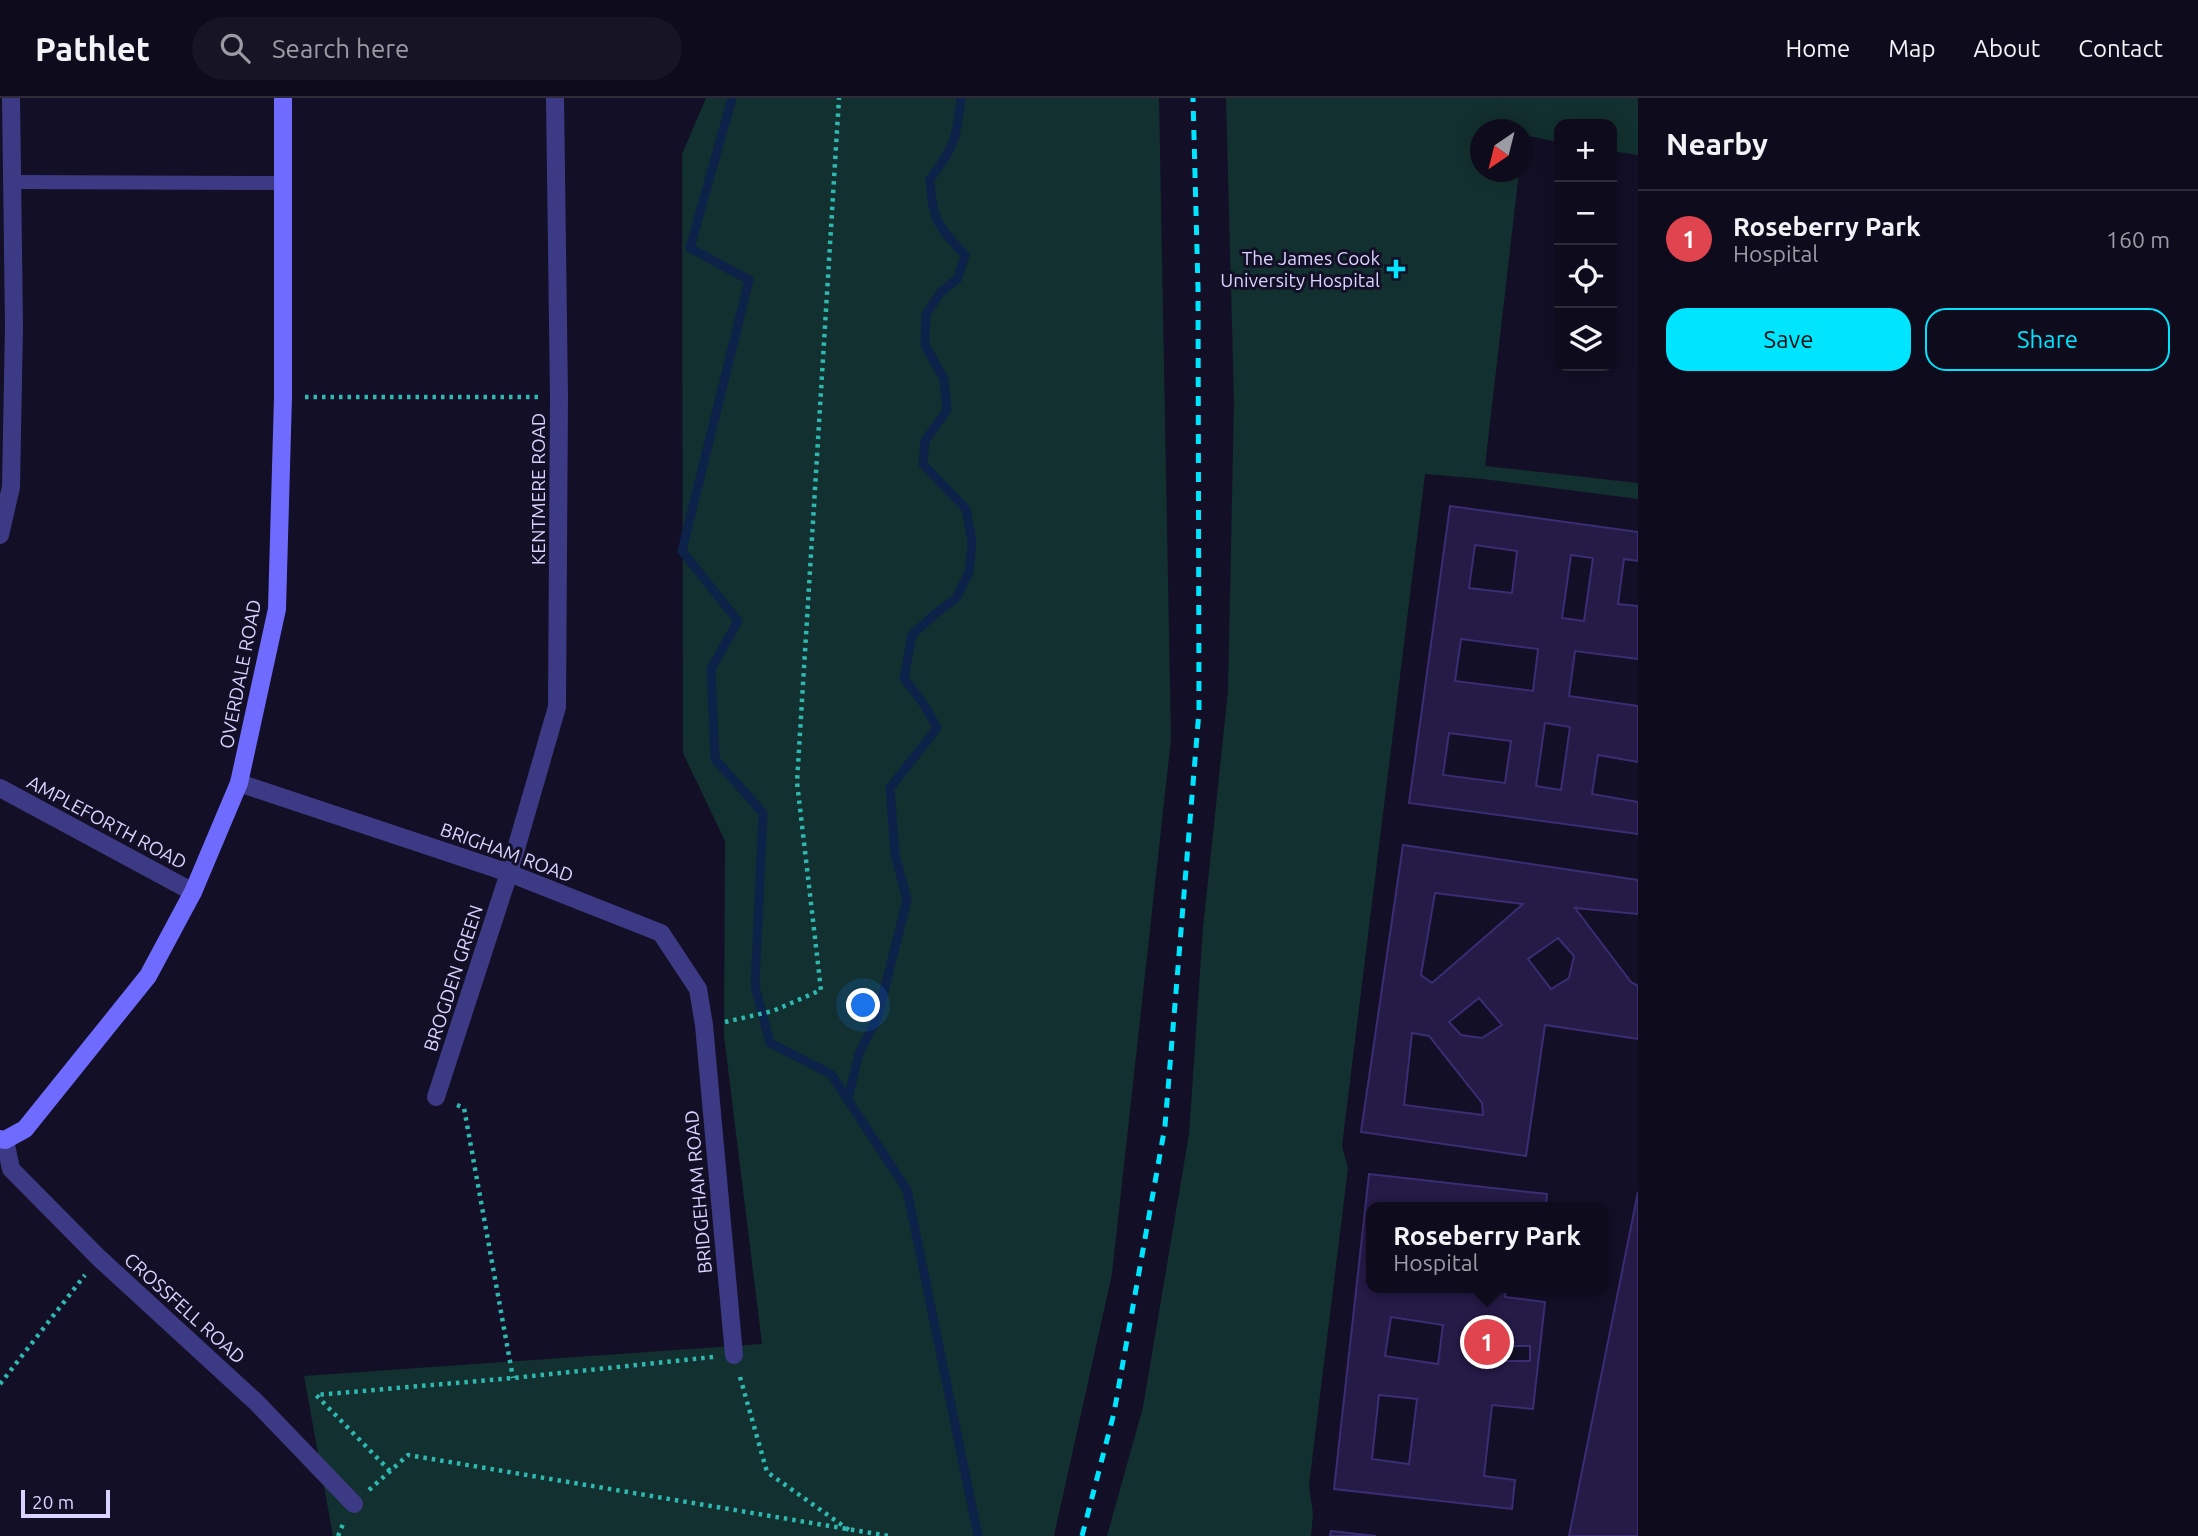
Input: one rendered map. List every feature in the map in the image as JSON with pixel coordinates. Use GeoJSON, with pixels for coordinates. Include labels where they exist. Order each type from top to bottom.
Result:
{"type":"FeatureCollection","features":[{"type":"Feature","properties":{"kind":"street"},"geometry":{"type":"LineString","coordinates":[[0,535],[11,487],[14,326],[11,98]]}},
{"type":"Feature","properties":{"kind":"street","name":"OVERDALE ROAD"},"geometry":{"type":"LineString","coordinates":[[3,1139],[25,1129],[32,1122],[148,976],[193,892],[239,783],[277,609],[283,397],[283,98]]}},
{"type":"Feature","properties":{"kind":"street","name":"KENTMERE ROAD"},"geometry":{"type":"LineString","coordinates":[[509,873],[557,707],[559,397],[555,98]]}},
{"type":"Feature","properties":{"kind":"street","name":"BRIGHAM ROAD"},"geometry":{"type":"LineString","coordinates":[[239,783],[509,873],[662,933],[698,989],[704,1025]]}},
{"type":"Feature","properties":{"kind":"street","name":"AMPLEFORTH ROAD"},"geometry":{"type":"LineString","coordinates":[[0,788],[193,892]]}},
{"type":"Feature","properties":{"kind":"street","name":"BROGDEN GREEN"},"geometry":{"type":"LineString","coordinates":[[436,1097],[509,873]]}},
{"type":"Feature","properties":{"kind":"street","name":"BRIDGEHAM ROAD"},"geometry":{"type":"LineString","coordinates":[[704,1025],[734,1355]]}},
{"type":"Feature","properties":{"kind":"street","name":"CROSSFELL ROAD"},"geometry":{"type":"LineString","coordinates":[[3,1139],[11,1169],[99,1258],[256,1402],[354,1504]]}},
{"type":"Feature","properties":{"kind":"lane"},"geometry":{"type":"LineString","coordinates":[[12,182],[283,183]]}},
{"type":"Feature","properties":{"kind":"path"},"geometry":{"type":"LineString","coordinates":[[741,1020],[773,1011],[821,990],[797,782],[839,98]]}},
{"type":"Feature","properties":{"kind":"path"},"geometry":{"type":"LineString","coordinates":[[283,397],[559,397]]}},
{"type":"Feature","properties":{"kind":"path"},"geometry":{"type":"LineString","coordinates":[[436,1097],[464,1108],[513,1378]]}},
{"type":"Feature","properties":{"kind":"path"},"geometry":{"type":"LineString","coordinates":[[0,1384],[99,1258]]}},
{"type":"Feature","properties":{"kind":"path"},"geometry":{"type":"LineString","coordinates":[[390,1471],[317,1395],[734,1355],[767,1472],[849,1530]]}},
{"type":"Feature","properties":{"kind":"path"},"geometry":{"type":"LineString","coordinates":[[354,1504],[408,1455],[889,1536]]}},
{"type":"Feature","properties":{"kind":"green space"},"geometry":{"type":"Polygon","coordinates":[[[706,98],[1159,98],[1171,739],[1112,1274],[1054,1536],[333,1536],[304,1376],[762,1344],[724,1036],[725,841],[683,753],[682,154],[706,98]]]}},
{"type":"Feature","properties":{"kind":"green space"},"geometry":{"type":"Polygon","coordinates":[[[1226,98],[1638,98],[1638,155],[1617,152],[1617,119],[1554,119],[1554,141],[1533,137],[1533,119],[1470,119],[1470,182],[1518,182],[1485,466],[1638,483],[1638,499],[1425,474],[1342,1146],[1348,1168],[1309,1485],[1313,1514],[1311,1536],[1107,1536],[1143,1407],[1189,1134],[1203,928],[1228,691],[1234,401],[1226,98]]]}},
{"type":"Feature","properties":{"kind":"building"},"geometry":{"type":"Polygon","coordinates":[[[1450,506],[1638,532],[1638,561],[1624,559],[1618,604],[1638,606],[1638,659],[1575,651],[1569,696],[1638,706],[1638,762],[1598,755],[1592,794],[1638,802],[1638,834],[1409,803],[1450,506]],[[1475,545],[1469,588],[1512,593],[1517,551],[1475,545]],[[1571,555],[1562,618],[1584,621],[1593,558],[1571,555]],[[1461,639],[1455,681],[1533,691],[1538,649],[1461,639]],[[1545,723],[1536,786],[1561,790],[1570,727],[1545,723]],[[1449,733],[1443,775],[1505,783],[1511,741],[1449,733]]]}},
{"type":"Feature","properties":{"kind":"building"},"geometry":{"type":"Polygon","coordinates":[[[1403,845],[1638,880],[1638,914],[1575,908],[1631,982],[1638,986],[1638,1039],[1545,1025],[1526,1156],[1361,1132],[1403,845]],[[1435,893],[1421,975],[1432,983],[1523,904],[1435,893]],[[1558,938],[1528,959],[1551,989],[1569,978],[1574,956],[1558,938]],[[1479,998],[1449,1022],[1461,1035],[1482,1038],[1502,1025],[1479,998]],[[1412,1033],[1404,1105],[1483,1115],[1482,1103],[1429,1036],[1412,1033]]]}},
{"type":"Feature","properties":{"kind":"building"},"geometry":{"type":"Polygon","coordinates":[[[1369,1174],[1547,1194],[1546,1202],[1366,1202],[1366,1293],[1505,1293],[1505,1297],[1545,1302],[1533,1409],[1492,1405],[1484,1476],[1515,1480],[1512,1509],[1334,1489],[1369,1174]],[[1391,1317],[1385,1356],[1438,1364],[1443,1325],[1391,1317]],[[1503,1346],[1503,1361],[1530,1361],[1530,1346],[1503,1346]],[[1379,1395],[1372,1459],[1409,1464],[1417,1399],[1379,1395]]]}},
{"type":"Feature","properties":{"kind":"building"},"geometry":{"type":"Polygon","coordinates":[[[1638,1192],[1638,1536],[1569,1536],[1638,1192]]]}},
{"type":"Feature","properties":{"kind":"building"},"geometry":{"type":"Polygon","coordinates":[[[1331,1531],[1376,1536],[1330,1536],[1331,1531]]]}},
{"type":"Feature","properties":{"kind":"waterway"},"geometry":{"type":"LineString","coordinates":[[732,98],[690,248],[749,280],[682,551],[738,621],[711,669],[715,759],[763,813],[755,986],[770,1043],[831,1074],[907,1190],[978,1536]]}},
{"type":"Feature","properties":{"kind":"waterway"},"geometry":{"type":"LineString","coordinates":[[848,1099],[859,1053],[877,1019],[907,900],[895,854],[890,788],[937,728],[925,706],[904,678],[912,635],[957,597],[969,572],[972,542],[966,509],[923,464],[925,441],[947,410],[944,379],[925,345],[926,314],[941,292],[958,278],[965,255],[938,222],[930,179],[953,142],[961,98]]}},
{"type":"Feature","properties":{"kind":"railway"},"geometry":{"type":"LineString","coordinates":[[1082,1536],[1114,1413],[1165,1126],[1199,711],[1198,288],[1193,98]]}},
{"type":"Feature","properties":{"kind":"place","name":"The James Cook University Hospital"},"geometry":{"type":"Point","coordinates":[1396,269]}},
{"type":"Feature","properties":{"kind":"place","name":"Roseberry Park"},"geometry":{"type":"Point","coordinates":[1487,1342]}}]}
